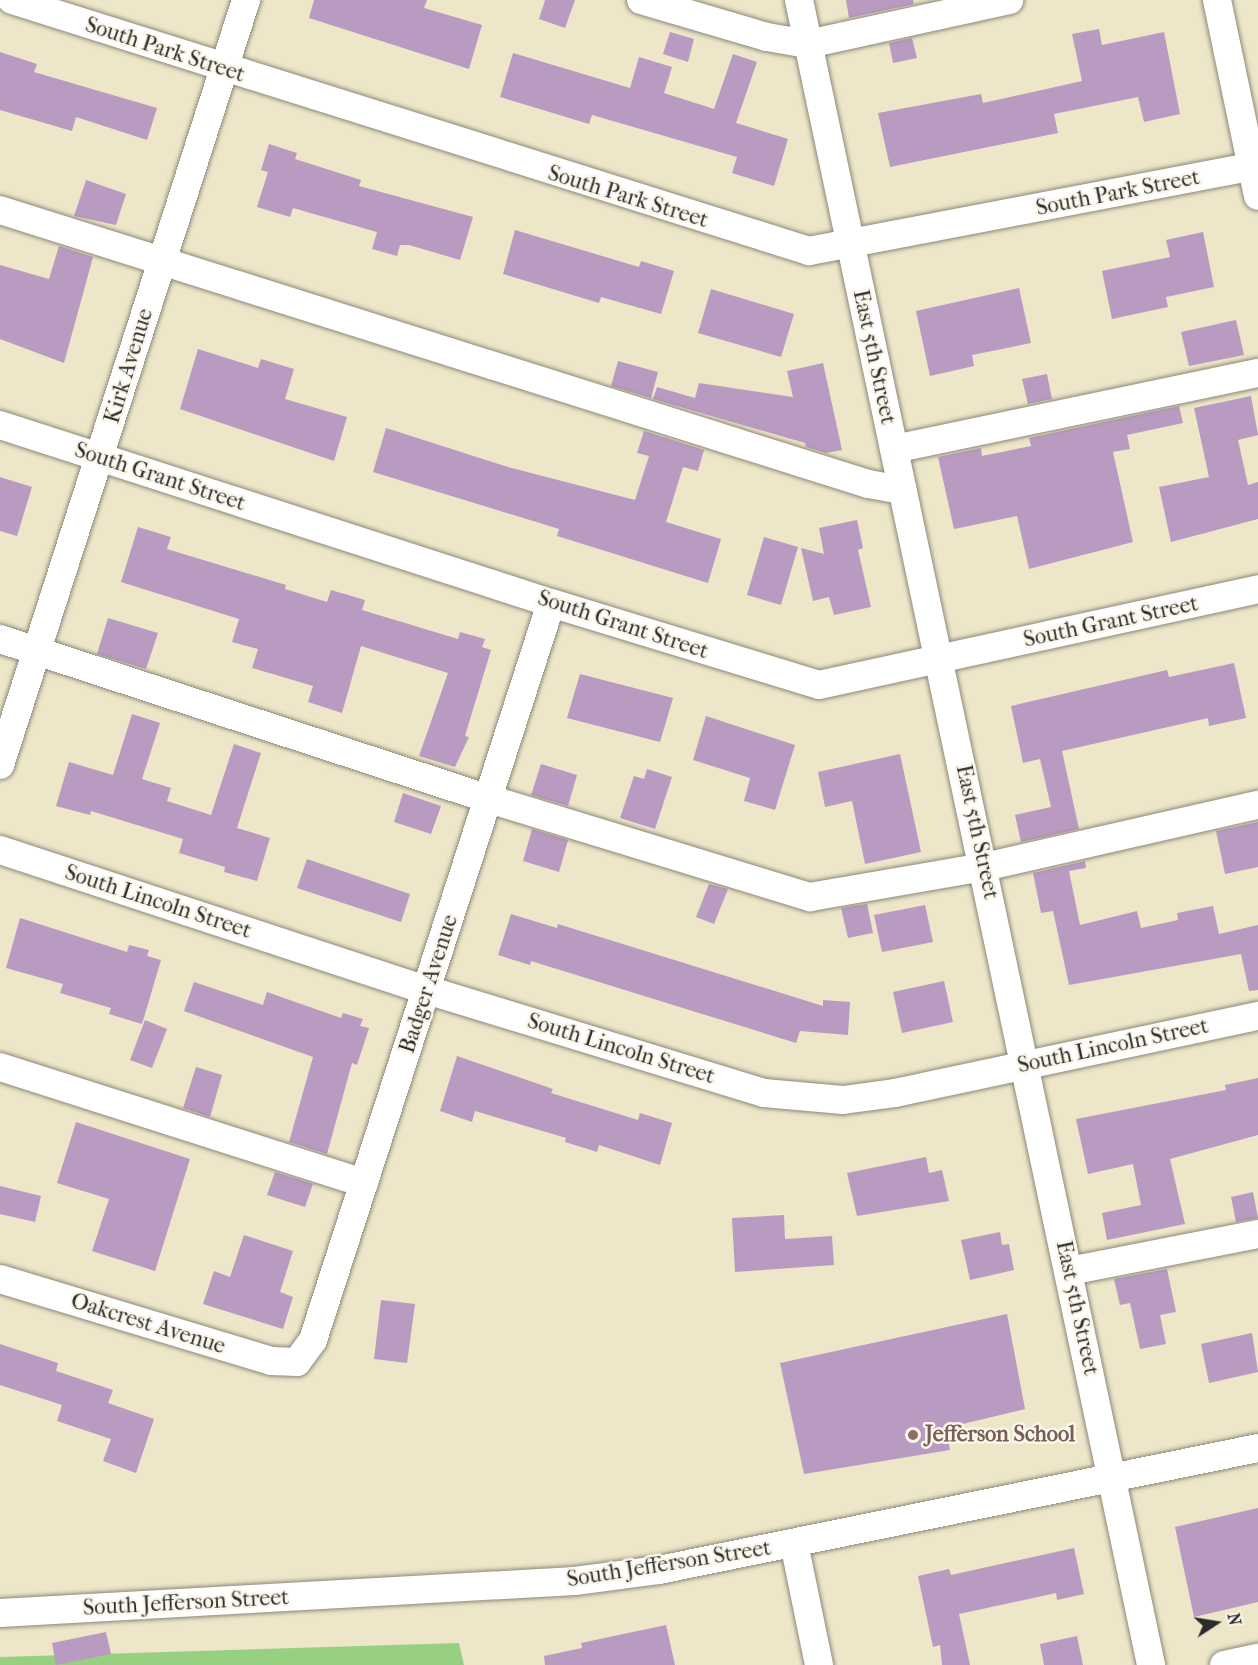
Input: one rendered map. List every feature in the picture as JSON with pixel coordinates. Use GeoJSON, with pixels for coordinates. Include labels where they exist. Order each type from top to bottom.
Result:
{"type":"FeatureCollection","features":[{"type":"Feature","properties":{"kind":"street","name":"South Park Street"},"geometry":{"type":"LineString","coordinates":[[12,0],[224,70],[790,248],[809,251],[850,246],[1255,166]]}},
{"type":"Feature","properties":{"kind":"street","name":"Kirk Avenue"},"geometry":{"type":"LineString","coordinates":[[0,765],[101,458],[246,0]]}},
{"type":"Feature","properties":{"kind":"street"},"geometry":{"type":"LineString","coordinates":[[641,0],[767,37],[808,44],[1009,0]]}},
{"type":"Feature","properties":{"kind":"street","name":"East 5th Street"},"geometry":{"type":"LineString","coordinates":[[799,0],[902,490],[941,659],[1152,1665]]}},
{"type":"Feature","properties":{"kind":"street"},"geometry":{"type":"LineString","coordinates":[[1217,0],[1255,166],[1258,196]]}},
{"type":"Feature","properties":{"kind":"street"},"geometry":{"type":"LineString","coordinates":[[0,210],[161,263],[868,484],[902,490]]}},
{"type":"Feature","properties":{"kind":"street"},"geometry":{"type":"LineString","coordinates":[[894,449],[1258,373]]}},
{"type":"Feature","properties":{"kind":"street","name":"South Grant Street"},"geometry":{"type":"LineString","coordinates":[[0,425],[551,603],[819,685],[1258,590]]}},
{"type":"Feature","properties":{"kind":"street","name":"Badger Avenue"},"geometry":{"type":"LineString","coordinates":[[297,1362],[313,1340],[551,603]]}},
{"type":"Feature","properties":{"kind":"street"},"geometry":{"type":"LineString","coordinates":[[0,639],[489,799],[810,897],[984,867],[1258,805]]}},
{"type":"Feature","properties":{"kind":"street","name":"South Lincoln Street"},"geometry":{"type":"LineString","coordinates":[[0,850],[427,990],[764,1093],[843,1100],[895,1093],[1258,1016]]}},
{"type":"Feature","properties":{"kind":"street"},"geometry":{"type":"LineString","coordinates":[[0,1067],[364,1183]]}},
{"type":"Feature","properties":{"kind":"street"},"geometry":{"type":"LineString","coordinates":[[1069,1271],[1258,1233]]}},
{"type":"Feature","properties":{"kind":"street","name":"Oakcrest Avenue"},"geometry":{"type":"LineString","coordinates":[[0,1279],[271,1361],[297,1362]]}},
{"type":"Feature","properties":{"kind":"street","name":"South Jefferson Street"},"geometry":{"type":"LineString","coordinates":[[0,1613],[575,1581],[659,1570],[1258,1448]]}},
{"type":"Feature","properties":{"kind":"street"},"geometry":{"type":"LineString","coordinates":[[794,1543],[819,1665]]}},
{"type":"Feature","properties":{"kind":"street"},"geometry":{"type":"LineString","coordinates":[[1224,1665],[1258,1658]]}},
{"type":"Feature","properties":{"kind":"green space"},"geometry":{"type":"Polygon","coordinates":[[[459,1643],[464,1665],[0,1665],[0,1657],[459,1643]]]}},
{"type":"Feature","properties":{"kind":"building"},"geometry":{"type":"Polygon","coordinates":[[[314,0],[427,0],[424,8],[482,25],[469,69],[309,18],[314,0]]]}},
{"type":"Feature","properties":{"kind":"building"},"geometry":{"type":"Polygon","coordinates":[[[545,0],[575,0],[565,28],[539,19],[545,0]]]}},
{"type":"Feature","properties":{"kind":"building"},"geometry":{"type":"Polygon","coordinates":[[[846,0],[913,0],[914,4],[849,18],[846,0]]]}},
{"type":"Feature","properties":{"kind":"building"},"geometry":{"type":"Polygon","coordinates":[[[1099,29],[1102,45],[1164,32],[1180,114],[1144,122],[1138,97],[1054,114],[1058,133],[890,167],[878,113],[981,94],[983,103],[1082,81],[1072,34],[1099,29]]]}},
{"type":"Feature","properties":{"kind":"building"},"geometry":{"type":"Polygon","coordinates":[[[670,32],[694,39],[688,62],[663,54],[670,32]]]}},
{"type":"Feature","properties":{"kind":"building"},"geometry":{"type":"Polygon","coordinates":[[[912,38],[917,58],[893,63],[889,43],[912,38]]]}},
{"type":"Feature","properties":{"kind":"building"},"geometry":{"type":"Polygon","coordinates":[[[0,52],[37,64],[34,72],[157,108],[147,140],[76,117],[72,131],[0,110],[0,52]]]}},
{"type":"Feature","properties":{"kind":"building"},"geometry":{"type":"Polygon","coordinates":[[[513,53],[630,88],[639,57],[672,67],[664,93],[714,109],[733,54],[757,62],[736,123],[788,139],[774,186],[732,173],[737,157],[592,115],[589,124],[500,97],[513,53]]]}},
{"type":"Feature","properties":{"kind":"building"},"geometry":{"type":"Polygon","coordinates":[[[269,144],[297,153],[295,159],[361,180],[359,186],[473,217],[460,260],[409,245],[400,245],[397,256],[372,249],[377,232],[293,208],[290,217],[257,207],[268,172],[261,170],[269,144]]]}},
{"type":"Feature","properties":{"kind":"building"},"geometry":{"type":"Polygon","coordinates":[[[86,180],[126,194],[116,225],[74,216],[86,180]]]}},
{"type":"Feature","properties":{"kind":"building"},"geometry":{"type":"Polygon","coordinates":[[[515,230],[639,267],[641,261],[674,271],[661,314],[601,297],[599,303],[503,274],[515,230]]]}},
{"type":"Feature","properties":{"kind":"building"},"geometry":{"type":"Polygon","coordinates":[[[1203,232],[1214,287],[1166,297],[1168,307],[1112,319],[1102,271],[1170,257],[1166,240],[1203,232]]]}},
{"type":"Feature","properties":{"kind":"building"},"geometry":{"type":"Polygon","coordinates":[[[59,246],[93,257],[64,363],[0,339],[0,265],[49,279],[59,246]]]}},
{"type":"Feature","properties":{"kind":"building"},"geometry":{"type":"Polygon","coordinates":[[[1019,288],[1031,343],[972,355],[974,366],[930,376],[916,311],[1019,288]]]}},
{"type":"Feature","properties":{"kind":"building"},"geometry":{"type":"Polygon","coordinates":[[[711,289],[794,314],[781,357],[698,333],[711,289]]]}},
{"type":"Feature","properties":{"kind":"building"},"geometry":{"type":"Polygon","coordinates":[[[1236,320],[1244,355],[1189,366],[1181,332],[1236,320]]]}},
{"type":"Feature","properties":{"kind":"building"},"geometry":{"type":"Polygon","coordinates":[[[198,349],[258,368],[261,359],[294,369],[285,399],[347,417],[334,461],[180,409],[198,349]]]}},
{"type":"Feature","properties":{"kind":"building"},"geometry":{"type":"Polygon","coordinates":[[[618,361],[658,372],[651,398],[611,386],[618,361]]]}},
{"type":"Feature","properties":{"kind":"building"},"geometry":{"type":"Polygon","coordinates":[[[823,363],[842,450],[826,453],[806,447],[805,443],[653,399],[657,387],[695,398],[699,383],[793,397],[787,371],[823,363]]]}},
{"type":"Feature","properties":{"kind":"building"},"geometry":{"type":"Polygon","coordinates":[[[1047,374],[1052,399],[1028,404],[1022,379],[1047,374]]]}},
{"type":"Feature","properties":{"kind":"building"},"geometry":{"type":"Polygon","coordinates":[[[1251,396],[1258,435],[1238,440],[1248,485],[1258,482],[1258,519],[1171,542],[1159,487],[1209,477],[1194,408],[1251,396]]]}},
{"type":"Feature","properties":{"kind":"building"},"geometry":{"type":"Polygon","coordinates":[[[1179,406],[1183,423],[1127,435],[1130,449],[1113,452],[1133,542],[1029,569],[1017,516],[954,529],[938,457],[981,448],[982,456],[1031,446],[1029,438],[1179,406]]]}},
{"type":"Feature","properties":{"kind":"building"},"geometry":{"type":"Polygon","coordinates":[[[386,428],[508,467],[635,500],[649,456],[637,453],[644,431],[704,450],[698,471],[683,467],[666,522],[721,539],[708,583],[557,536],[559,529],[373,472],[386,428]]]}},
{"type":"Feature","properties":{"kind":"building"},"geometry":{"type":"Polygon","coordinates":[[[0,477],[32,487],[17,536],[0,531],[0,477]]]}},
{"type":"Feature","properties":{"kind":"building"},"geometry":{"type":"Polygon","coordinates":[[[857,520],[863,548],[858,550],[871,607],[834,615],[829,597],[813,601],[801,548],[824,554],[819,528],[857,520]]]}},
{"type":"Feature","properties":{"kind":"building"},"geometry":{"type":"Polygon","coordinates":[[[138,527],[171,537],[167,549],[286,585],[285,589],[327,602],[331,590],[365,600],[362,610],[458,639],[460,632],[485,639],[482,647],[491,650],[465,736],[469,737],[455,767],[419,756],[448,673],[361,646],[342,713],[308,702],[313,686],[252,668],[258,649],[232,642],[239,619],[121,582],[138,527]]]}},
{"type":"Feature","properties":{"kind":"building"},"geometry":{"type":"Polygon","coordinates":[[[764,537],[798,547],[781,605],[747,595],[764,537]]]}},
{"type":"Feature","properties":{"kind":"building"},"geometry":{"type":"Polygon","coordinates":[[[108,618],[158,633],[146,669],[97,654],[108,618]]]}},
{"type":"Feature","properties":{"kind":"building"},"geometry":{"type":"Polygon","coordinates":[[[1234,663],[1246,718],[1209,726],[1208,718],[1062,751],[1079,829],[1021,842],[1015,815],[1051,807],[1040,759],[1023,763],[1011,706],[1167,670],[1169,677],[1234,663]]]}},
{"type":"Feature","properties":{"kind":"building"},"geometry":{"type":"Polygon","coordinates":[[[580,674],[673,698],[660,742],[567,718],[580,674]]]}},
{"type":"Feature","properties":{"kind":"building"},"geometry":{"type":"Polygon","coordinates":[[[132,714],[160,723],[142,779],[171,788],[167,801],[211,815],[234,744],[261,753],[237,828],[270,838],[257,881],[224,872],[225,867],[179,853],[183,839],[91,811],[90,815],[56,806],[69,762],[113,775],[132,714]]]}},
{"type":"Feature","properties":{"kind":"building"},"geometry":{"type":"Polygon","coordinates":[[[706,716],[795,745],[775,810],[744,801],[750,778],[693,760],[706,716]]]}},
{"type":"Feature","properties":{"kind":"building"},"geometry":{"type":"Polygon","coordinates":[[[900,754],[921,852],[865,864],[852,801],[825,807],[818,772],[900,754]]]}},
{"type":"Feature","properties":{"kind":"building"},"geometry":{"type":"Polygon","coordinates":[[[541,764],[577,775],[568,806],[531,795],[541,764]]]}},
{"type":"Feature","properties":{"kind":"building"},"geometry":{"type":"Polygon","coordinates":[[[647,769],[672,777],[655,829],[620,818],[634,776],[644,779],[647,769]]]}},
{"type":"Feature","properties":{"kind":"building"},"geometry":{"type":"Polygon","coordinates":[[[403,793],[441,806],[431,834],[394,822],[403,793]]]}},
{"type":"Feature","properties":{"kind":"building"},"geometry":{"type":"Polygon","coordinates":[[[1258,822],[1258,867],[1225,874],[1216,831],[1258,822]]]}},
{"type":"Feature","properties":{"kind":"building"},"geometry":{"type":"Polygon","coordinates":[[[532,829],[568,840],[559,872],[523,861],[532,829]]]}},
{"type":"Feature","properties":{"kind":"building"},"geometry":{"type":"Polygon","coordinates":[[[307,859],[410,894],[401,922],[297,888],[307,859]]]}},
{"type":"Feature","properties":{"kind":"building"},"geometry":{"type":"Polygon","coordinates":[[[1085,861],[1086,868],[1069,871],[1080,925],[1137,911],[1141,928],[1178,920],[1177,913],[1213,906],[1219,934],[1258,925],[1258,990],[1249,991],[1241,954],[1069,985],[1053,911],[1041,913],[1033,873],[1085,861]]]}},
{"type":"Feature","properties":{"kind":"building"},"geometry":{"type":"Polygon","coordinates":[[[709,884],[728,889],[714,924],[696,917],[709,884]]]}},
{"type":"Feature","properties":{"kind":"building"},"geometry":{"type":"Polygon","coordinates":[[[867,904],[873,933],[848,938],[841,908],[867,904]]]}},
{"type":"Feature","properties":{"kind":"building"},"geometry":{"type":"Polygon","coordinates":[[[925,905],[933,942],[882,952],[874,915],[925,905]]]}},
{"type":"Feature","properties":{"kind":"building"},"geometry":{"type":"Polygon","coordinates":[[[511,914],[557,928],[558,924],[823,1006],[823,1000],[850,1002],[848,1035],[800,1031],[796,1043],[531,961],[530,965],[498,955],[511,914]]]}},
{"type":"Feature","properties":{"kind":"building"},"geometry":{"type":"Polygon","coordinates":[[[20,918],[127,952],[129,945],[149,950],[147,956],[161,960],[142,1024],[109,1014],[111,1008],[60,993],[63,984],[6,968],[20,918]]]}},
{"type":"Feature","properties":{"kind":"building"},"geometry":{"type":"Polygon","coordinates":[[[944,981],[953,1022],[902,1033],[893,992],[944,981]]]}},
{"type":"Feature","properties":{"kind":"building"},"geometry":{"type":"Polygon","coordinates":[[[194,982],[263,1005],[267,992],[341,1018],[343,1013],[363,1019],[360,1026],[369,1028],[357,1065],[352,1063],[327,1154],[289,1142],[313,1057],[184,1011],[194,982]]]}},
{"type":"Feature","properties":{"kind":"building"},"geometry":{"type":"Polygon","coordinates":[[[145,1020],[167,1029],[152,1068],[130,1060],[145,1020]]]}},
{"type":"Feature","properties":{"kind":"building"},"geometry":{"type":"Polygon","coordinates":[[[457,1056],[553,1089],[551,1093],[638,1120],[640,1113],[672,1123],[660,1165],[599,1145],[597,1152],[565,1142],[566,1138],[475,1111],[472,1122],[440,1111],[457,1056]]]}},
{"type":"Feature","properties":{"kind":"building"},"geometry":{"type":"Polygon","coordinates":[[[196,1067],[222,1075],[210,1117],[183,1108],[196,1067]]]}},
{"type":"Feature","properties":{"kind":"building"},"geometry":{"type":"Polygon","coordinates":[[[1258,1078],[1258,1135],[1170,1159],[1185,1224],[1107,1240],[1102,1213],[1141,1205],[1133,1164],[1088,1174],[1076,1119],[1226,1090],[1225,1085],[1258,1078]]]}},
{"type":"Feature","properties":{"kind":"building"},"geometry":{"type":"Polygon","coordinates":[[[76,1122],[190,1159],[155,1271],[92,1251],[109,1199],[57,1183],[76,1122]]]}},
{"type":"Feature","properties":{"kind":"building"},"geometry":{"type":"Polygon","coordinates":[[[926,1157],[929,1173],[942,1170],[949,1201],[857,1216],[847,1173],[926,1157]]]}},
{"type":"Feature","properties":{"kind":"building"},"geometry":{"type":"Polygon","coordinates":[[[275,1172],[313,1184],[305,1207],[267,1195],[275,1172]]]}},
{"type":"Feature","properties":{"kind":"building"},"geometry":{"type":"Polygon","coordinates":[[[0,1186],[41,1196],[35,1222],[0,1214],[0,1186]]]}},
{"type":"Feature","properties":{"kind":"building"},"geometry":{"type":"Polygon","coordinates":[[[1253,1192],[1258,1218],[1236,1222],[1231,1197],[1253,1192]]]}},
{"type":"Feature","properties":{"kind":"building"},"geometry":{"type":"Polygon","coordinates":[[[784,1215],[785,1239],[832,1236],[834,1265],[735,1272],[732,1218],[784,1215]]]}},
{"type":"Feature","properties":{"kind":"building"},"geometry":{"type":"Polygon","coordinates":[[[1000,1232],[1002,1245],[1009,1244],[1014,1270],[970,1280],[961,1240],[1000,1232]]]}},
{"type":"Feature","properties":{"kind":"building"},"geometry":{"type":"Polygon","coordinates":[[[244,1235],[293,1251],[280,1292],[293,1297],[283,1329],[203,1304],[214,1271],[230,1277],[244,1235]]]}},
{"type":"Feature","properties":{"kind":"building"},"geometry":{"type":"Polygon","coordinates":[[[1167,1269],[1176,1312],[1160,1315],[1166,1344],[1140,1349],[1130,1303],[1120,1305],[1114,1279],[1167,1269]]]}},
{"type":"Feature","properties":{"kind":"building"},"geometry":{"type":"Polygon","coordinates":[[[381,1300],[415,1304],[407,1363],[374,1359],[381,1300]]]}},
{"type":"Feature","properties":{"kind":"building"},"geometry":{"type":"Polygon","coordinates":[[[1007,1314],[1025,1409],[946,1428],[950,1450],[804,1474],[780,1363],[1007,1314]]]}},
{"type":"Feature","properties":{"kind":"building"},"geometry":{"type":"Polygon","coordinates":[[[1252,1333],[1258,1372],[1209,1383],[1201,1344],[1252,1333]]]}},
{"type":"Feature","properties":{"kind":"building"},"geometry":{"type":"Polygon","coordinates":[[[0,1344],[58,1363],[56,1371],[113,1390],[108,1403],[154,1419],[136,1473],[103,1461],[111,1439],[57,1421],[62,1405],[0,1385],[0,1344]]]}},
{"type":"Feature","properties":{"kind":"building"},"geometry":{"type":"Polygon","coordinates":[[[1258,1508],[1258,1602],[1194,1617],[1175,1527],[1258,1508]]]}},
{"type":"Feature","properties":{"kind":"building"},"geometry":{"type":"Polygon","coordinates":[[[1074,1548],[1084,1594],[1057,1600],[1056,1593],[959,1614],[970,1665],[942,1665],[940,1645],[933,1647],[918,1576],[949,1569],[951,1575],[1074,1548]]]}},
{"type":"Feature","properties":{"kind":"building"},"geometry":{"type":"Polygon","coordinates":[[[666,1625],[675,1665],[545,1665],[544,1656],[582,1648],[581,1643],[666,1625]]]}},
{"type":"Feature","properties":{"kind":"building"},"geometry":{"type":"Polygon","coordinates":[[[106,1632],[111,1654],[56,1665],[52,1643],[106,1632]]]}},
{"type":"Feature","properties":{"kind":"building"},"geometry":{"type":"Polygon","coordinates":[[[1077,1636],[1083,1665],[1044,1665],[1040,1644],[1077,1636]]]}},
{"type":"Feature","properties":{"kind":"place","name":"Jefferson School"},"geometry":{"type":"Point","coordinates":[913,1435]}}]}
